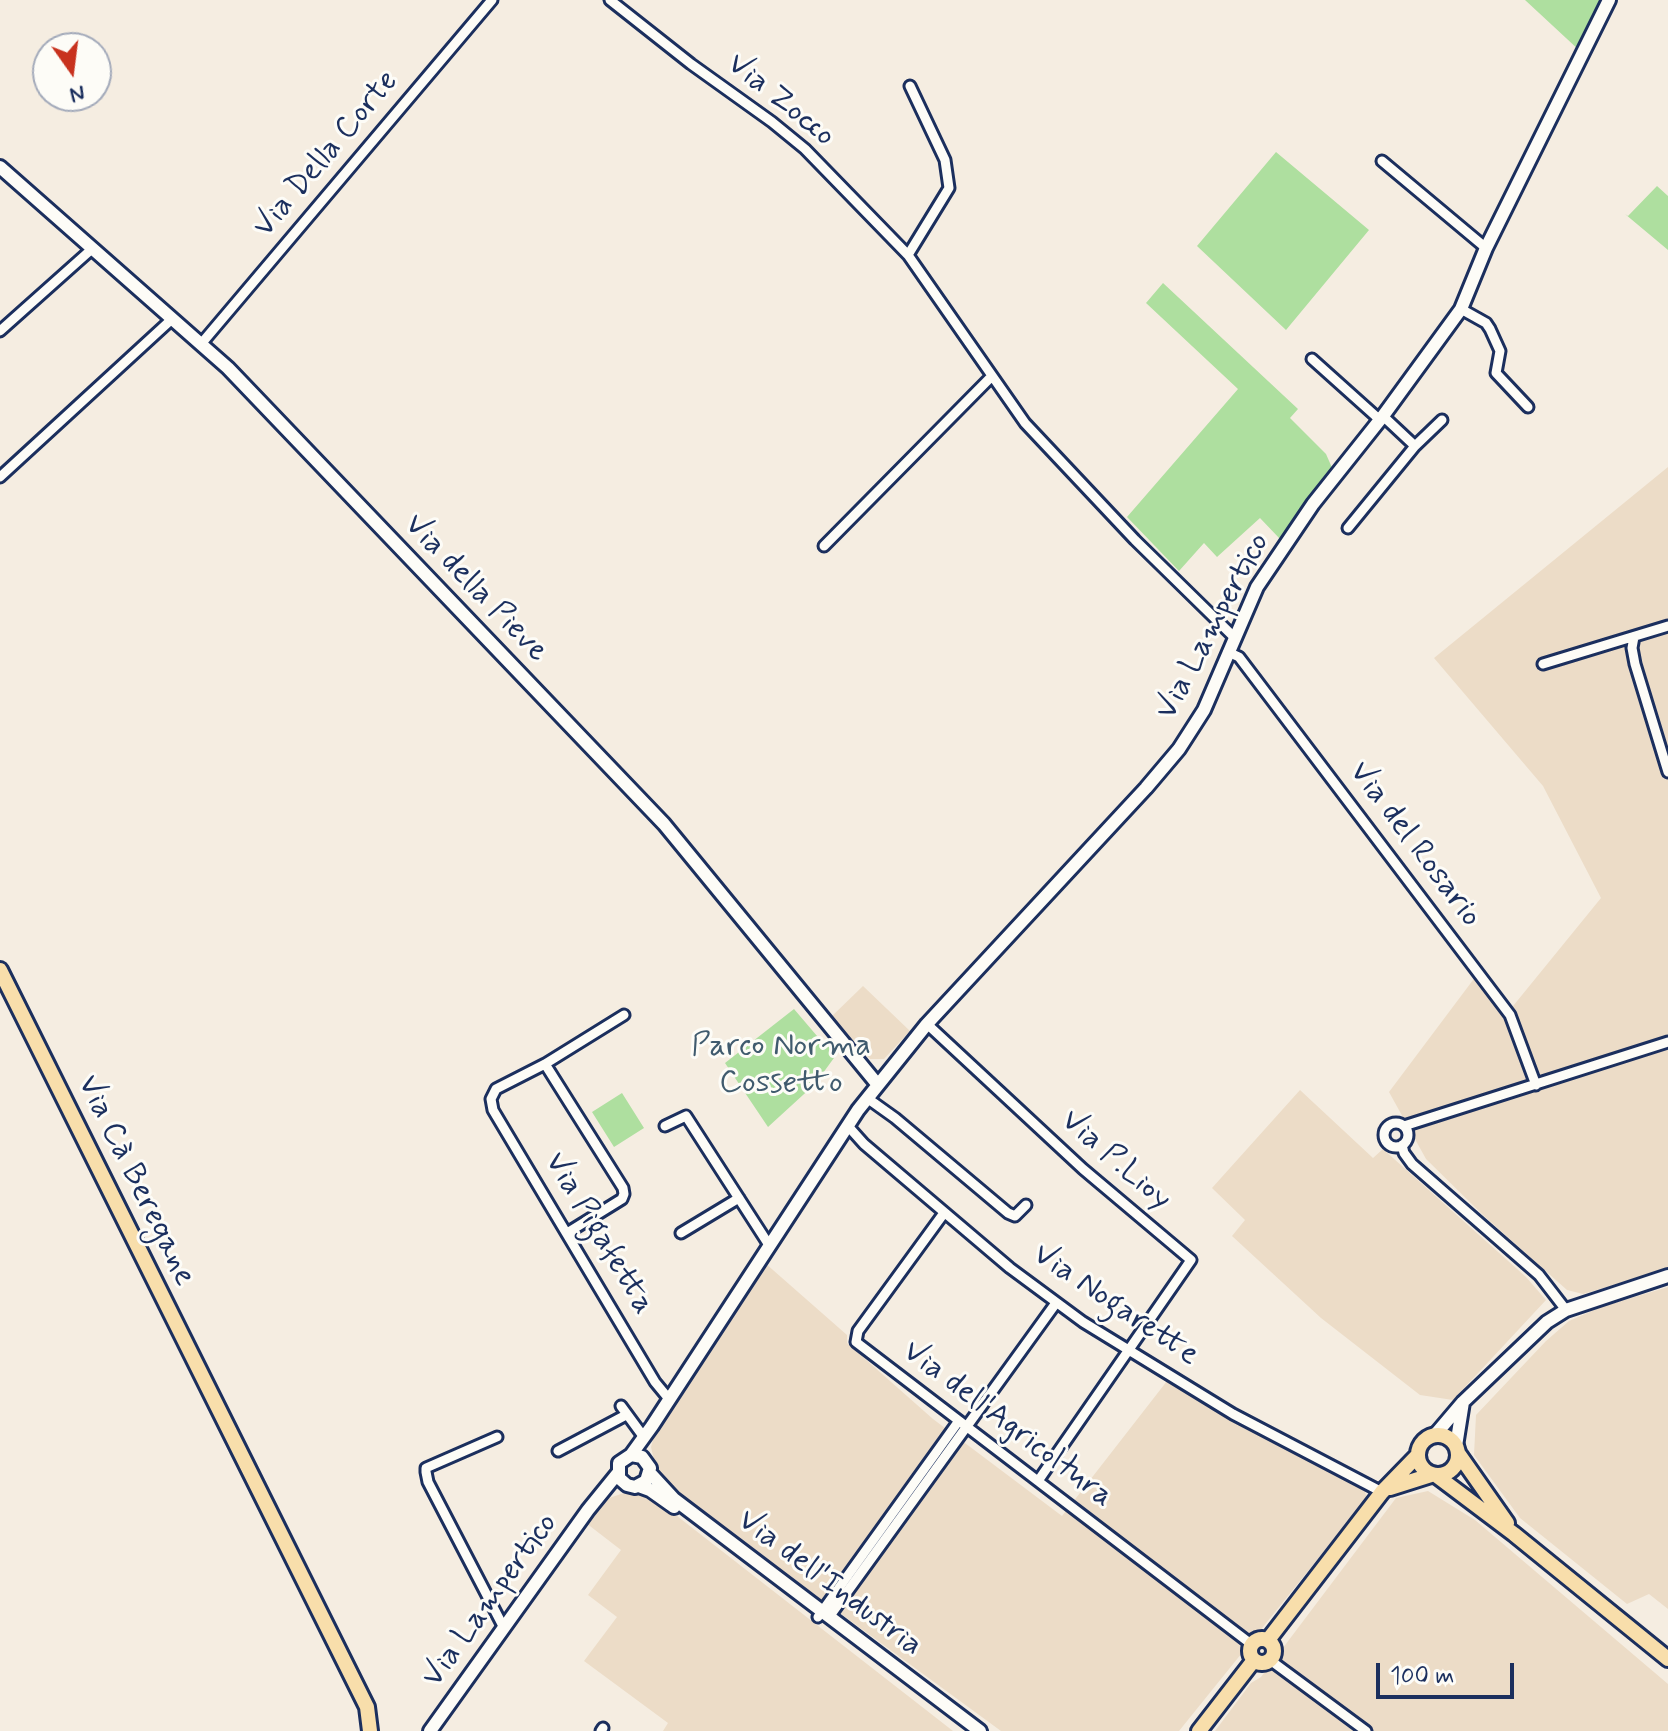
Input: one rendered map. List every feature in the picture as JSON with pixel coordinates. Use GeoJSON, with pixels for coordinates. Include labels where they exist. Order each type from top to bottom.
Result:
{"type":"FeatureCollection","features":[{"type":"Feature","properties":{"kind":"main road","name":"Via Cà Beregane"},"geometry":{"type":"LineString","coordinates":[[0,970],[381,1731]]}},
{"type":"Feature","properties":{"kind":"main road"},"geometry":{"type":"LineString","coordinates":[[1268,1640],[1382,1492],[1417,1456],[1420,1444],[1435,1435],[1447,1437],[1514,1534]]}},
{"type":"Feature","properties":{"kind":"main road"},"geometry":{"type":"LineString","coordinates":[[1382,1492],[1402,1482],[1444,1475],[1455,1467],[1457,1450]]}},
{"type":"Feature","properties":{"kind":"main road"},"geometry":{"type":"LineString","coordinates":[[1417,1456],[1421,1468],[1514,1534],[1668,1659]]}},
{"type":"Feature","properties":{"kind":"main road"},"geometry":{"type":"LineString","coordinates":[[1199,1731],[1252,1652],[1257,1639],[1268,1640]]}},
{"type":"Feature","properties":{"kind":"main road"},"geometry":{"type":"LineString","coordinates":[[1252,1652],[1260,1663],[1270,1660],[1274,1649],[1268,1640]]}},
{"type":"Feature","properties":{"kind":"main road"},"geometry":{"type":"LineString","coordinates":[[367,1707],[370,1731]]}},
{"type":"Feature","properties":{"kind":"street","name":"Via Della Corte"},"geometry":{"type":"LineString","coordinates":[[201,344],[492,0]]}},
{"type":"Feature","properties":{"kind":"street","name":"Via Zocco"},"geometry":{"type":"LineString","coordinates":[[610,0],[805,149],[908,255],[1025,423],[1135,540],[1235,638]]}},
{"type":"Feature","properties":{"kind":"street","name":"Via Lampertico"},"geometry":{"type":"LineString","coordinates":[[430,1731],[618,1473],[619,1463],[631,1455],[648,1431],[867,1098],[927,1024],[1179,749],[1204,710],[1257,587],[1284,546],[1461,309],[1486,248],[1609,0]]}},
{"type":"Feature","properties":{"kind":"street"},"geometry":{"type":"LineString","coordinates":[[908,255],[949,188],[945,160],[910,86]]}},
{"type":"Feature","properties":{"kind":"street"},"geometry":{"type":"LineString","coordinates":[[1382,161],[1486,248]]}},
{"type":"Feature","properties":{"kind":"street","name":"Via della Pieve"},"geometry":{"type":"LineString","coordinates":[[0,167],[228,368],[664,824],[878,1085]]}},
{"type":"Feature","properties":{"kind":"street"},"geometry":{"type":"LineString","coordinates":[[0,331],[93,248]]}},
{"type":"Feature","properties":{"kind":"street"},"geometry":{"type":"LineString","coordinates":[[1461,309],[1486,323],[1500,351],[1496,373],[1528,407]]}},
{"type":"Feature","properties":{"kind":"street"},"geometry":{"type":"LineString","coordinates":[[0,477],[172,319]]}},
{"type":"Feature","properties":{"kind":"street"},"geometry":{"type":"LineString","coordinates":[[1312,359],[1415,446]]}},
{"type":"Feature","properties":{"kind":"street"},"geometry":{"type":"LineString","coordinates":[[824,546],[992,376]]}},
{"type":"Feature","properties":{"kind":"street"},"geometry":{"type":"LineString","coordinates":[[1348,528],[1415,446],[1442,420]]}},
{"type":"Feature","properties":{"kind":"street"},"geometry":{"type":"LineString","coordinates":[[1543,664],[1668,626]]}},
{"type":"Feature","properties":{"kind":"street"},"geometry":{"type":"LineString","coordinates":[[1634,637],[1632,648],[1635,664],[1668,772]]}},
{"type":"Feature","properties":{"kind":"street","name":"Via del Rosario"},"geometry":{"type":"LineString","coordinates":[[1228,652],[1239,657],[1510,1015],[1536,1085]]}},
{"type":"Feature","properties":{"kind":"street"},"geometry":{"type":"LineString","coordinates":[[567,1233],[622,1199],[624,1194],[545,1064],[624,1015]]}},
{"type":"Feature","properties":{"kind":"street","name":"Via P.Lioy"},"geometry":{"type":"LineString","coordinates":[[927,1024],[1083,1169],[1191,1260],[1129,1351]]}},
{"type":"Feature","properties":{"kind":"street"},"geometry":{"type":"LineString","coordinates":[[1402,1145],[1392,1146],[1386,1141],[1384,1134],[1390,1125],[1397,1123],[1404,1126],[1668,1042]]}},
{"type":"Feature","properties":{"kind":"street","name":"Via Pigafetta"},"geometry":{"type":"LineString","coordinates":[[545,1064],[493,1093],[493,1110],[655,1382],[669,1399]]}},
{"type":"Feature","properties":{"kind":"street"},"geometry":{"type":"LineString","coordinates":[[867,1098],[1008,1213],[1018,1215],[1026,1205]]}},
{"type":"Feature","properties":{"kind":"street"},"geometry":{"type":"LineString","coordinates":[[665,1126],[686,1116],[769,1245]]}},
{"type":"Feature","properties":{"kind":"street","name":"Via Nogarette"},"geometry":{"type":"LineString","coordinates":[[847,1125],[864,1144],[944,1213],[1056,1303],[1233,1414],[1382,1492]]}},
{"type":"Feature","properties":{"kind":"street"},"geometry":{"type":"LineString","coordinates":[[1402,1145],[1408,1136],[1404,1126]]}},
{"type":"Feature","properties":{"kind":"street"},"geometry":{"type":"LineString","coordinates":[[1402,1145],[1412,1164],[1539,1275],[1566,1310]]}},
{"type":"Feature","properties":{"kind":"street"},"geometry":{"type":"LineString","coordinates":[[681,1233],[739,1198]]}},
{"type":"Feature","properties":{"kind":"street","name":"Via dell'Agricoltura"},"geometry":{"type":"LineString","coordinates":[[944,1213],[858,1331],[856,1342],[1038,1481],[1252,1652]]}},
{"type":"Feature","properties":{"kind":"street"},"geometry":{"type":"LineString","coordinates":[[1435,1435],[1463,1402],[1547,1322],[1566,1310],[1668,1276]]}},
{"type":"Feature","properties":{"kind":"street"},"geometry":{"type":"LineString","coordinates":[[824,1617],[962,1424],[1056,1303]]}},
{"type":"Feature","properties":{"kind":"street"},"geometry":{"type":"LineString","coordinates":[[1038,1481],[1129,1351]]}},
{"type":"Feature","properties":{"kind":"street"},"geometry":{"type":"LineString","coordinates":[[1457,1450],[1463,1402]]}},
{"type":"Feature","properties":{"kind":"street"},"geometry":{"type":"LineString","coordinates":[[558,1451],[623,1411],[648,1431]]}},
{"type":"Feature","properties":{"kind":"street","name":"Via Lampertico"},"geometry":{"type":"LineString","coordinates":[[595,1501],[618,1487],[646,1481],[648,1431]]}},
{"type":"Feature","properties":{"kind":"street"},"geometry":{"type":"LineString","coordinates":[[497,1437],[426,1468],[426,1472],[428,1482],[504,1628]]}},
{"type":"Feature","properties":{"kind":"street"},"geometry":{"type":"LineString","coordinates":[[631,1455],[638,1455],[648,1467]]}},
{"type":"Feature","properties":{"kind":"street","name":"Via dell'Industria"},"geometry":{"type":"LineString","coordinates":[[648,1467],[674,1499],[970,1731]]}},
{"type":"Feature","properties":{"kind":"street"},"geometry":{"type":"LineString","coordinates":[[618,1473],[633,1486]]}},
{"type":"Feature","properties":{"kind":"street","name":"Via dell'Industria"},"geometry":{"type":"LineString","coordinates":[[633,1486],[650,1490],[671,1504],[980,1731]]}},
{"type":"Feature","properties":{"kind":"street"},"geometry":{"type":"LineString","coordinates":[[1270,1660],[1366,1731]]}},
{"type":"Feature","properties":{"kind":"shaded area"},"geometry":{"type":"Polygon","coordinates":[[[1668,467],[1668,1269],[1583,1294],[1567,1290],[1426,1159],[1389,1092],[1479,972],[1509,1011],[1601,898],[1543,786],[1434,658],[1668,467]]]}},
{"type":"Feature","properties":{"kind":"shaded area"},"geometry":{"type":"Polygon","coordinates":[[[863,986],[910,1031],[884,1059],[870,1059],[830,1018],[863,986]]]}},
{"type":"Feature","properties":{"kind":"shaded area"},"geometry":{"type":"Polygon","coordinates":[[[1300,1090],[1373,1158],[1383,1149],[1526,1277],[1546,1300],[1453,1400],[1420,1395],[1321,1318],[1232,1236],[1245,1220],[1212,1188],[1300,1090]]]}},
{"type":"Feature","properties":{"kind":"shaded area"},"geometry":{"type":"Polygon","coordinates":[[[765,1263],[847,1335],[847,1343],[933,1419],[1062,1516],[1167,1381],[1363,1486],[1367,1498],[1179,1731],[1001,1731],[680,1496],[657,1473],[651,1447],[657,1426],[765,1263]]]}},
{"type":"Feature","properties":{"kind":"shaded area"},"geometry":{"type":"Polygon","coordinates":[[[1668,1287],[1668,1609],[1649,1594],[1627,1604],[1520,1518],[1474,1455],[1476,1415],[1569,1321],[1601,1307],[1668,1287]]]}},
{"type":"Feature","properties":{"kind":"shaded area"},"geometry":{"type":"Polygon","coordinates":[[[1428,1491],[1475,1520],[1668,1684],[1668,1731],[1215,1731],[1251,1683],[1261,1677],[1396,1498],[1428,1491]]]}},
{"type":"Feature","properties":{"kind":"shaded area"},"geometry":{"type":"Polygon","coordinates":[[[624,1493],[646,1495],[668,1509],[953,1731],[663,1731],[668,1723],[584,1661],[617,1617],[588,1595],[621,1550],[586,1523],[609,1498],[624,1493]]]}},
{"type":"Feature","properties":{"kind":"green space"},"geometry":{"type":"Polygon","coordinates":[[[1525,0],[1605,0],[1580,51],[1525,0]]]}},
{"type":"Feature","properties":{"kind":"green space"},"geometry":{"type":"Polygon","coordinates":[[[1276,152],[1369,230],[1286,330],[1197,246],[1276,152]]]}},
{"type":"Feature","properties":{"kind":"green space"},"geometry":{"type":"Polygon","coordinates":[[[1657,186],[1668,196],[1668,250],[1625,214],[1628,216],[1657,186]]]}},
{"type":"Feature","properties":{"kind":"green space"},"geometry":{"type":"Polygon","coordinates":[[[1163,283],[1298,409],[1290,418],[1326,454],[1333,470],[1280,539],[1260,518],[1217,557],[1204,543],[1179,571],[1127,517],[1238,389],[1146,303],[1163,283]]]}},
{"type":"Feature","properties":{"kind":"green space","name":"Parco Norma Cossetto"},"geometry":{"type":"Polygon","coordinates":[[[794,1009],[823,1043],[829,1038],[839,1051],[815,1084],[768,1127],[725,1063],[794,1009]]]}},
{"type":"Feature","properties":{"kind":"green space"},"geometry":{"type":"Polygon","coordinates":[[[622,1093],[644,1128],[614,1147],[592,1112],[622,1093]]]}}]}
